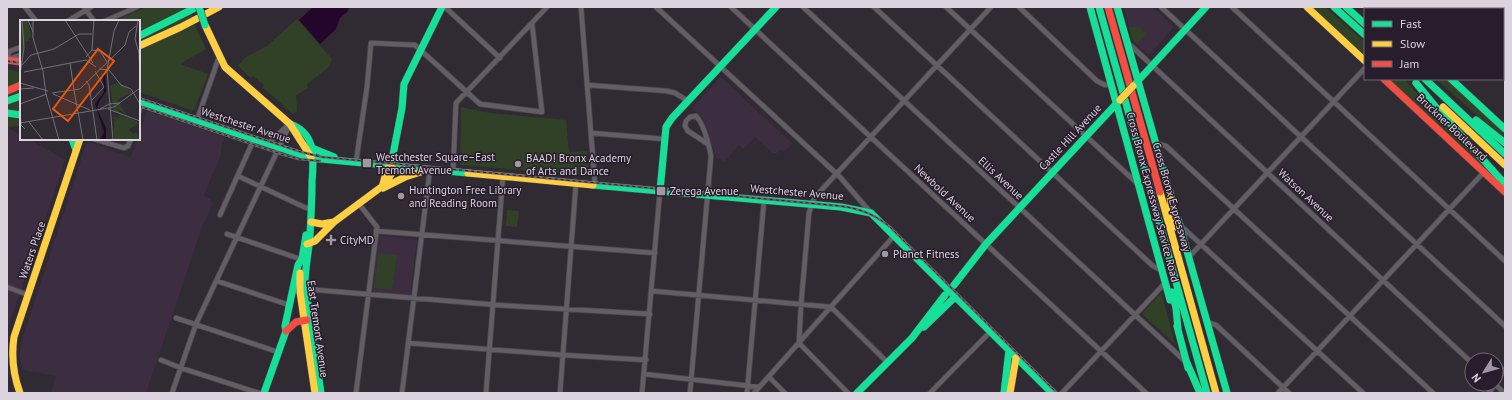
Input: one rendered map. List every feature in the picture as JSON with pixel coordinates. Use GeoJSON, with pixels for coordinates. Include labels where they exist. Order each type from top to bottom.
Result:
{"type":"FeatureCollection","features":[{"type":"Feature","properties":{"kind":"main road"},"geometry":{"type":"LineString","coordinates":[[140,36],[198,7],[219,58],[225,67],[290,124],[311,158]]}},
{"type":"Feature","properties":{"kind":"main road"},"geometry":{"type":"LineString","coordinates":[[140,46],[218,7]]}},
{"type":"Feature","properties":{"kind":"main road"},"geometry":{"type":"LineString","coordinates":[[381,188],[387,169],[391,165],[401,113],[404,86],[442,7]]}},
{"type":"Feature","properties":{"kind":"main road"},"geometry":{"type":"LineString","coordinates":[[660,191],[666,127],[672,118],[776,7]]}},
{"type":"Feature","properties":{"kind":"main road","name":"Cross Bronx Expressway Service Road"},"geometry":{"type":"LineString","coordinates":[[1090,7],[1111,84],[1118,102],[1161,270],[1195,393]]}},
{"type":"Feature","properties":{"kind":"main road","name":"Cross Bronx Expressway"},"geometry":{"type":"LineString","coordinates":[[1099,7],[1207,393]]}},
{"type":"Feature","properties":{"kind":"main road","name":"Cross Bronx Expressway"},"geometry":{"type":"LineString","coordinates":[[1108,7],[1216,393]]}},
{"type":"Feature","properties":{"kind":"main road","name":"Cross Bronx Expressway Service Road"},"geometry":{"type":"LineString","coordinates":[[1117,7],[1127,42],[1136,83],[1156,143],[1227,393]]}},
{"type":"Feature","properties":{"kind":"main road","name":"Castle Hill Avenue"},"geometry":{"type":"LineString","coordinates":[[954,284],[986,244],[1206,7]]}},
{"type":"Feature","properties":{"kind":"main road"},"geometry":{"type":"LineString","coordinates":[[1306,7],[1364,60]]}},
{"type":"Feature","properties":{"kind":"main road"},"geometry":{"type":"LineString","coordinates":[[1334,7],[1364,35]]}},
{"type":"Feature","properties":{"kind":"main road"},"geometry":{"type":"LineString","coordinates":[[1346,7],[1364,23]]}},
{"type":"Feature","properties":{"kind":"main road"},"geometry":{"type":"LineString","coordinates":[[1354,7],[1364,19]]}},
{"type":"Feature","properties":{"kind":"main road"},"geometry":{"type":"LineString","coordinates":[[140,51],[167,33]]}},
{"type":"Feature","properties":{"kind":"main road"},"geometry":{"type":"LineString","coordinates":[[7,58],[20,62]]}},
{"type":"Feature","properties":{"kind":"main road","name":"Bruckner Boulevard"},"geometry":{"type":"LineString","coordinates":[[1385,80],[1505,192]]}},
{"type":"Feature","properties":{"kind":"main road"},"geometry":{"type":"LineString","coordinates":[[1427,80],[1505,154]]}},
{"type":"Feature","properties":{"kind":"main road"},"geometry":{"type":"LineString","coordinates":[[1428,80],[1441,88],[1505,143]]}},
{"type":"Feature","properties":{"kind":"main road"},"geometry":{"type":"LineString","coordinates":[[1453,80],[1505,129]]}},
{"type":"Feature","properties":{"kind":"main road"},"geometry":{"type":"LineString","coordinates":[[1414,81],[1505,165]]}},
{"type":"Feature","properties":{"kind":"main road"},"geometry":{"type":"LineString","coordinates":[[1414,81],[1505,184]]}},
{"type":"Feature","properties":{"kind":"main road"},"geometry":{"type":"LineString","coordinates":[[7,91],[20,85]]}},
{"type":"Feature","properties":{"kind":"main road"},"geometry":{"type":"LineString","coordinates":[[7,101],[20,96]]}},
{"type":"Feature","properties":{"kind":"main road","name":"Westchester Avenue"},"geometry":{"type":"LineString","coordinates":[[140,102],[311,158],[708,196],[841,207],[871,213]]}},
{"type":"Feature","properties":{"kind":"main road"},"geometry":{"type":"LineString","coordinates":[[7,113],[20,116]]}},
{"type":"Feature","properties":{"kind":"main road"},"geometry":{"type":"LineString","coordinates":[[290,124],[295,125],[304,134],[312,148],[313,154],[311,158]]}},
{"type":"Feature","properties":{"kind":"main road"},"geometry":{"type":"LineString","coordinates":[[72,140],[76,150]]}},
{"type":"Feature","properties":{"kind":"main road","name":"Waters Place"},"geometry":{"type":"LineString","coordinates":[[20,393],[14,373],[12,350],[14,338],[80,140]]}},
{"type":"Feature","properties":{"kind":"main road","name":"Westchester Avenue"},"geometry":{"type":"LineString","coordinates":[[312,148],[348,161]]}},
{"type":"Feature","properties":{"kind":"main road"},"geometry":{"type":"LineString","coordinates":[[1139,150],[1152,220],[1174,299],[1178,329]]}},
{"type":"Feature","properties":{"kind":"main road","name":"East Tremont Avenue"},"geometry":{"type":"LineString","coordinates":[[311,158],[311,222],[299,284],[321,393]]}},
{"type":"Feature","properties":{"kind":"main road"},"geometry":{"type":"LineString","coordinates":[[377,164],[386,173]]}},
{"type":"Feature","properties":{"kind":"main road"},"geometry":{"type":"LineString","coordinates":[[307,244],[315,241],[334,222],[381,188],[393,173],[394,170],[391,165]]}},
{"type":"Feature","properties":{"kind":"main road"},"geometry":{"type":"LineString","coordinates":[[381,188],[405,177],[430,169]]}},
{"type":"Feature","properties":{"kind":"main road"},"geometry":{"type":"LineString","coordinates":[[1170,192],[1172,215],[1197,305],[1204,351]]}},
{"type":"Feature","properties":{"kind":"main road"},"geometry":{"type":"LineString","coordinates":[[871,213],[1052,393]]}},
{"type":"Feature","properties":{"kind":"main road"},"geometry":{"type":"LineString","coordinates":[[311,222],[322,224],[334,222]]}},
{"type":"Feature","properties":{"kind":"main road"},"geometry":{"type":"LineString","coordinates":[[286,331],[285,326],[298,265],[303,261]]}},
{"type":"Feature","properties":{"kind":"main road","name":"East Tremont Avenue"},"geometry":{"type":"LineString","coordinates":[[303,261],[307,320],[315,393]]}},
{"type":"Feature","properties":{"kind":"main road"},"geometry":{"type":"LineString","coordinates":[[912,338],[945,295]]}},
{"type":"Feature","properties":{"kind":"main road"},"geometry":{"type":"LineString","coordinates":[[857,393],[955,297]]}},
{"type":"Feature","properties":{"kind":"main road"},"geometry":{"type":"LineString","coordinates":[[264,393],[286,331],[296,322],[307,320]]}},
{"type":"Feature","properties":{"kind":"main road"},"geometry":{"type":"LineString","coordinates":[[1004,393],[1009,350]]}},
{"type":"Feature","properties":{"kind":"main road"},"geometry":{"type":"LineString","coordinates":[[1010,393],[1016,358]]}},
{"type":"Feature","properties":{"kind":"main road"},"geometry":{"type":"LineString","coordinates":[[1187,363],[1200,393]]}},
{"type":"Feature","properties":{"kind":"street"},"geometry":{"type":"LineString","coordinates":[[25,7],[35,20]]}},
{"type":"Feature","properties":{"kind":"street"},"geometry":{"type":"LineString","coordinates":[[107,20],[137,7]]}},
{"type":"Feature","properties":{"kind":"street"},"geometry":{"type":"LineString","coordinates":[[445,7],[500,58]]}},
{"type":"Feature","properties":{"kind":"street"},"geometry":{"type":"LineString","coordinates":[[453,171],[456,103],[547,7]]}},
{"type":"Feature","properties":{"kind":"street"},"geometry":{"type":"LineString","coordinates":[[581,7],[595,185]]}},
{"type":"Feature","properties":{"kind":"street"},"geometry":{"type":"LineString","coordinates":[[656,7],[836,174],[871,213]]}},
{"type":"Feature","properties":{"kind":"street","name":"Newbold Avenue"},"geometry":{"type":"LineString","coordinates":[[731,7],[1146,393]]}},
{"type":"Feature","properties":{"kind":"street","name":"Ellis Avenue"},"geometry":{"type":"LineString","coordinates":[[803,7],[1187,363]]}},
{"type":"Feature","properties":{"kind":"street"},"geometry":{"type":"LineString","coordinates":[[874,7],[1153,266],[1161,270]]}},
{"type":"Feature","properties":{"kind":"street"},"geometry":{"type":"LineString","coordinates":[[946,7],[1139,186]]}},
{"type":"Feature","properties":{"kind":"street"},"geometry":{"type":"LineString","coordinates":[[848,393],[799,343],[809,213],[814,198],[991,7]]}},
{"type":"Feature","properties":{"kind":"street"},"geometry":{"type":"LineString","coordinates":[[1019,7],[1097,81],[1105,85],[1111,84]]}},
{"type":"Feature","properties":{"kind":"street"},"geometry":{"type":"LineString","coordinates":[[1161,7],[1505,326]]}},
{"type":"Feature","properties":{"kind":"street"},"geometry":{"type":"LineString","coordinates":[[1232,7],[1505,261]]}},
{"type":"Feature","properties":{"kind":"street"},"geometry":{"type":"LineString","coordinates":[[69,20],[87,8],[93,20]]}},
{"type":"Feature","properties":{"kind":"street"},"geometry":{"type":"LineString","coordinates":[[356,162],[367,87],[371,43],[415,46],[480,104],[542,112],[532,23]]}},
{"type":"Feature","properties":{"kind":"street","name":"Watson Avenue"},"geometry":{"type":"LineString","coordinates":[[1127,42],[1464,356]]}},
{"type":"Feature","properties":{"kind":"street"},"geometry":{"type":"LineString","coordinates":[[7,58],[10,51],[20,47]]}},
{"type":"Feature","properties":{"kind":"street"},"geometry":{"type":"LineString","coordinates":[[7,58],[20,55]]}},
{"type":"Feature","properties":{"kind":"street"},"geometry":{"type":"LineString","coordinates":[[197,120],[219,58]]}},
{"type":"Feature","properties":{"kind":"street"},"geometry":{"type":"LineString","coordinates":[[1189,257],[1364,69]]}},
{"type":"Feature","properties":{"kind":"street"},"geometry":{"type":"LineString","coordinates":[[587,85],[667,91],[675,93],[688,101]]}},
{"type":"Feature","properties":{"kind":"street"},"geometry":{"type":"LineString","coordinates":[[690,393],[711,156],[708,144],[700,120],[696,116],[690,117],[686,121],[685,126],[688,131],[708,144]]}},
{"type":"Feature","properties":{"kind":"street"},"geometry":{"type":"LineString","coordinates":[[268,144],[290,124]]}},
{"type":"Feature","properties":{"kind":"street"},"geometry":{"type":"LineString","coordinates":[[172,393],[196,324],[290,124]]}},
{"type":"Feature","properties":{"kind":"street"},"geometry":{"type":"LineString","coordinates":[[591,133],[664,139]]}},
{"type":"Feature","properties":{"kind":"street"},"geometry":{"type":"LineString","coordinates":[[220,215],[254,139]]}},
{"type":"Feature","properties":{"kind":"street"},"geometry":{"type":"LineString","coordinates":[[97,140],[122,148],[126,148],[130,140]]}},
{"type":"Feature","properties":{"kind":"street"},"geometry":{"type":"LineString","coordinates":[[1156,143],[1166,146],[1433,393]]}},
{"type":"Feature","properties":{"kind":"street"},"geometry":{"type":"LineString","coordinates":[[402,393],[430,169]]}},
{"type":"Feature","properties":{"kind":"street"},"geometry":{"type":"LineString","coordinates":[[1278,393],[1484,172]]}},
{"type":"Feature","properties":{"kind":"street"},"geometry":{"type":"LineString","coordinates":[[238,176],[304,207],[311,208]]}},
{"type":"Feature","properties":{"kind":"street"},"geometry":{"type":"LineString","coordinates":[[486,393],[503,176]]}},
{"type":"Feature","properties":{"kind":"street"},"geometry":{"type":"LineString","coordinates":[[560,393],[576,183]]}},
{"type":"Feature","properties":{"kind":"street"},"geometry":{"type":"LineString","coordinates":[[642,393],[660,191]]}},
{"type":"Feature","properties":{"kind":"street"},"geometry":{"type":"LineString","coordinates":[[748,393],[764,201]]}},
{"type":"Feature","properties":{"kind":"street"},"geometry":{"type":"LineString","coordinates":[[356,393],[377,227],[359,204]]}},
{"type":"Feature","properties":{"kind":"street"},"geometry":{"type":"LineString","coordinates":[[1180,225],[1318,350],[1363,393]]}},
{"type":"Feature","properties":{"kind":"street"},"geometry":{"type":"LineString","coordinates":[[376,231],[655,253]]}},
{"type":"Feature","properties":{"kind":"street"},"geometry":{"type":"LineString","coordinates":[[227,234],[303,261]]}},
{"type":"Feature","properties":{"kind":"street"},"geometry":{"type":"LineString","coordinates":[[754,393],[894,236]]}},
{"type":"Feature","properties":{"kind":"street"},"geometry":{"type":"LineString","coordinates":[[217,281],[289,305]]}},
{"type":"Feature","properties":{"kind":"street"},"geometry":{"type":"LineString","coordinates":[[1062,393],[1165,283]]}},
{"type":"Feature","properties":{"kind":"street"},"geometry":{"type":"LineString","coordinates":[[7,287],[28,295]]}},
{"type":"Feature","properties":{"kind":"street"},"geometry":{"type":"LineString","coordinates":[[305,289],[567,310],[650,314]]}},
{"type":"Feature","properties":{"kind":"street"},"geometry":{"type":"LineString","coordinates":[[652,291],[831,307],[887,362]]}},
{"type":"Feature","properties":{"kind":"street"},"geometry":{"type":"LineString","coordinates":[[176,318],[278,352]]}},
{"type":"Feature","properties":{"kind":"street"},"geometry":{"type":"LineString","coordinates":[[1207,322],[1216,325],[1289,393]]}},
{"type":"Feature","properties":{"kind":"street"},"geometry":{"type":"LineString","coordinates":[[930,393],[990,332]]}},
{"type":"Feature","properties":{"kind":"street"},"geometry":{"type":"LineString","coordinates":[[408,343],[563,356],[646,360]]}},
{"type":"Feature","properties":{"kind":"street"},"geometry":{"type":"LineString","coordinates":[[161,360],[259,393]]}},
{"type":"Feature","properties":{"kind":"street"},"geometry":{"type":"LineString","coordinates":[[644,374],[759,387]]}},
{"type":"Feature","properties":{"kind":"street"},"geometry":{"type":"LineString","coordinates":[[769,376],[785,393]]}},
{"type":"Feature","properties":{"kind":"shaded area"},"geometry":{"type":"Polygon","coordinates":[[[313,7],[350,7],[340,18],[336,29],[320,44],[299,20],[313,7]]]}},
{"type":"Feature","properties":{"kind":"shaded area"},"geometry":{"type":"Polygon","coordinates":[[[1124,7],[1152,7],[1174,27],[1149,55],[1132,39],[1124,7]]]}},
{"type":"Feature","properties":{"kind":"shaded area"},"geometry":{"type":"Polygon","coordinates":[[[721,77],[793,144],[786,150],[780,150],[777,153],[772,153],[755,137],[743,149],[739,145],[724,162],[721,159],[716,158],[704,120],[692,108],[721,77]]]}},
{"type":"Feature","properties":{"kind":"shaded area"},"geometry":{"type":"Polygon","coordinates":[[[147,111],[225,137],[221,149],[221,155],[204,195],[212,200],[211,202],[213,203],[206,220],[204,221],[146,393],[51,393],[56,376],[23,370],[19,356],[23,337],[86,144],[89,142],[130,157],[138,140],[140,140],[140,132],[147,111]]]}},
{"type":"Feature","properties":{"kind":"shaded area"},"geometry":{"type":"Polygon","coordinates":[[[7,127],[20,134],[20,140],[31,140],[65,160],[7,331],[7,127]]]}},
{"type":"Feature","properties":{"kind":"shaded area"},"geometry":{"type":"Polygon","coordinates":[[[378,235],[417,240],[410,296],[371,291],[378,235]]]}},
{"type":"Feature","properties":{"kind":"green space"},"geometry":{"type":"Polygon","coordinates":[[[147,7],[190,7],[195,26],[206,49],[180,64],[208,74],[194,111],[140,92],[140,20],[116,20],[147,7]]]}},
{"type":"Feature","properties":{"kind":"green space"},"geometry":{"type":"Polygon","coordinates":[[[1311,7],[1325,7],[1364,41],[1364,56],[1311,7]]]}},
{"type":"Feature","properties":{"kind":"green space"},"geometry":{"type":"Polygon","coordinates":[[[297,19],[332,59],[329,67],[307,84],[308,88],[296,95],[297,111],[293,114],[262,87],[264,85],[253,76],[251,78],[238,66],[246,57],[267,46],[297,19]]]}},
{"type":"Feature","properties":{"kind":"green space"},"geometry":{"type":"Polygon","coordinates":[[[1138,26],[1146,34],[1137,44],[1132,39],[1129,28],[1138,26]]]}},
{"type":"Feature","properties":{"kind":"green space"},"geometry":{"type":"Polygon","coordinates":[[[7,69],[20,72],[20,126],[7,127],[7,69]]]}},
{"type":"Feature","properties":{"kind":"green space"},"geometry":{"type":"Polygon","coordinates":[[[1390,80],[1405,80],[1497,181],[1390,80]]]}},
{"type":"Feature","properties":{"kind":"green space"},"geometry":{"type":"Polygon","coordinates":[[[1437,80],[1449,80],[1505,132],[1505,140],[1437,80]]]}},
{"type":"Feature","properties":{"kind":"green space"},"geometry":{"type":"Polygon","coordinates":[[[461,107],[491,113],[566,120],[569,152],[587,151],[589,175],[460,165],[461,107]]]}},
{"type":"Feature","properties":{"kind":"green space"},"geometry":{"type":"Polygon","coordinates":[[[507,210],[519,211],[517,227],[506,226],[507,210]]]}},
{"type":"Feature","properties":{"kind":"green space"},"geometry":{"type":"Polygon","coordinates":[[[379,253],[397,255],[392,290],[374,288],[379,253]]]}},
{"type":"Feature","properties":{"kind":"green space"},"geometry":{"type":"Polygon","coordinates":[[[1161,293],[1162,295],[1175,344],[1142,314],[1161,293]]]}},
{"type":"Feature","properties":{"kind":"railway"},"geometry":{"type":"LineString","coordinates":[[7,61],[20,63]]}},
{"type":"Feature","properties":{"kind":"railway"},"geometry":{"type":"LineString","coordinates":[[140,98],[301,152],[322,157],[853,208],[872,215],[889,226],[1057,393]]}},
{"type":"Feature","properties":{"kind":"railway"},"geometry":{"type":"LineString","coordinates":[[140,106],[284,155],[298,159],[320,161]]}},
{"type":"Feature","properties":{"kind":"traffic: fast"},"geometry":{"type":"LineString","coordinates":[[140,36],[197,7]]}},
{"type":"Feature","properties":{"kind":"traffic: fast"},"geometry":{"type":"LineString","coordinates":[[199,7],[205,25]]}},
{"type":"Feature","properties":{"kind":"traffic: fast"},"geometry":{"type":"LineString","coordinates":[[391,165],[402,108],[404,84],[442,7]]}},
{"type":"Feature","properties":{"kind":"traffic: fast"},"geometry":{"type":"LineString","coordinates":[[660,191],[666,127],[672,118],[776,7]]}},
{"type":"Feature","properties":{"kind":"traffic: fast"},"geometry":{"type":"LineString","coordinates":[[1090,7],[1170,300]]}},
{"type":"Feature","properties":{"kind":"traffic: fast"},"geometry":{"type":"LineString","coordinates":[[1099,7],[1207,393]]}},
{"type":"Feature","properties":{"kind":"traffic: fast"},"geometry":{"type":"LineString","coordinates":[[1117,7],[1171,197]]}},
{"type":"Feature","properties":{"kind":"traffic: fast"},"geometry":{"type":"LineString","coordinates":[[1136,83],[1206,7]]}},
{"type":"Feature","properties":{"kind":"traffic: fast"},"geometry":{"type":"LineString","coordinates":[[1334,7],[1364,34]]}},
{"type":"Feature","properties":{"kind":"traffic: fast"},"geometry":{"type":"LineString","coordinates":[[1346,7],[1364,23]]}},
{"type":"Feature","properties":{"kind":"traffic: fast"},"geometry":{"type":"LineString","coordinates":[[1426,80],[1505,154]]}},
{"type":"Feature","properties":{"kind":"traffic: fast"},"geometry":{"type":"LineString","coordinates":[[1452,80],[1505,129]]}},
{"type":"Feature","properties":{"kind":"traffic: fast"},"geometry":{"type":"LineString","coordinates":[[1416,83],[1439,111],[1505,184]]}},
{"type":"Feature","properties":{"kind":"traffic: fast"},"geometry":{"type":"LineString","coordinates":[[7,101],[20,96]]}},
{"type":"Feature","properties":{"kind":"traffic: fast"},"geometry":{"type":"LineString","coordinates":[[140,101],[311,158],[468,173]]}},
{"type":"Feature","properties":{"kind":"traffic: fast"},"geometry":{"type":"LineString","coordinates":[[954,285],[986,244],[1118,102]]}},
{"type":"Feature","properties":{"kind":"traffic: fast"},"geometry":{"type":"LineString","coordinates":[[7,113],[20,115]]}},
{"type":"Feature","properties":{"kind":"traffic: fast"},"geometry":{"type":"LineString","coordinates":[[1476,120],[1505,143]]}},
{"type":"Feature","properties":{"kind":"traffic: fast"},"geometry":{"type":"LineString","coordinates":[[290,124],[300,129],[306,135],[310,141],[313,154],[310,235],[305,284],[321,393]]}},
{"type":"Feature","properties":{"kind":"traffic: fast"},"geometry":{"type":"LineString","coordinates":[[72,140],[76,150]]}},
{"type":"Feature","properties":{"kind":"traffic: fast"},"geometry":{"type":"LineString","coordinates":[[312,148],[334,157]]}},
{"type":"Feature","properties":{"kind":"traffic: fast"},"geometry":{"type":"LineString","coordinates":[[593,185],[841,207],[871,213],[1052,393]]}},
{"type":"Feature","properties":{"kind":"traffic: fast"},"geometry":{"type":"LineString","coordinates":[[1178,219],[1227,393]]}},
{"type":"Feature","properties":{"kind":"traffic: fast"},"geometry":{"type":"LineString","coordinates":[[264,393],[286,331],[285,326],[298,265],[302,259],[306,235]]}},
{"type":"Feature","properties":{"kind":"traffic: fast"},"geometry":{"type":"LineString","coordinates":[[1172,292],[1176,308],[1178,329]]}},
{"type":"Feature","properties":{"kind":"traffic: fast"},"geometry":{"type":"LineString","coordinates":[[857,393],[912,338],[945,295]]}},
{"type":"Feature","properties":{"kind":"traffic: fast"},"geometry":{"type":"LineString","coordinates":[[924,327],[955,297]]}},
{"type":"Feature","properties":{"kind":"traffic: fast"},"geometry":{"type":"LineString","coordinates":[[1177,326],[1188,368]]}},
{"type":"Feature","properties":{"kind":"traffic: fast"},"geometry":{"type":"LineString","coordinates":[[1004,393],[1009,350]]}},
{"type":"Feature","properties":{"kind":"traffic: fast"},"geometry":{"type":"LineString","coordinates":[[1187,363],[1200,393]]}},
{"type":"Feature","properties":{"kind":"traffic: slow"},"geometry":{"type":"LineString","coordinates":[[140,46],[181,27],[219,7]]}},
{"type":"Feature","properties":{"kind":"traffic: slow"},"geometry":{"type":"LineString","coordinates":[[1307,7],[1364,60]]}},
{"type":"Feature","properties":{"kind":"traffic: slow"},"geometry":{"type":"LineString","coordinates":[[205,25],[225,67],[290,124],[311,157]]}},
{"type":"Feature","properties":{"kind":"traffic: slow"},"geometry":{"type":"LineString","coordinates":[[1120,100],[1133,86]]}},
{"type":"Feature","properties":{"kind":"traffic: slow"},"geometry":{"type":"LineString","coordinates":[[1443,107],[1505,165]]}},
{"type":"Feature","properties":{"kind":"traffic: slow"},"geometry":{"type":"LineString","coordinates":[[20,393],[13,365],[14,337],[80,140]]}},
{"type":"Feature","properties":{"kind":"traffic: slow"},"geometry":{"type":"LineString","coordinates":[[383,184],[387,169],[391,165]]}},
{"type":"Feature","properties":{"kind":"traffic: slow"},"geometry":{"type":"LineString","coordinates":[[307,244],[315,241],[334,222],[384,185],[394,170],[391,165]]}},
{"type":"Feature","properties":{"kind":"traffic: slow"},"geometry":{"type":"LineString","coordinates":[[383,188],[405,177],[427,170]]}},
{"type":"Feature","properties":{"kind":"traffic: slow"},"geometry":{"type":"LineString","coordinates":[[468,173],[593,185]]}},
{"type":"Feature","properties":{"kind":"traffic: slow"},"geometry":{"type":"LineString","coordinates":[[1160,192],[1216,393]]}},
{"type":"Feature","properties":{"kind":"traffic: slow"},"geometry":{"type":"LineString","coordinates":[[1170,192],[1171,209],[1176,227]]}},
{"type":"Feature","properties":{"kind":"traffic: slow"},"geometry":{"type":"LineString","coordinates":[[311,222],[322,224],[334,222]]}},
{"type":"Feature","properties":{"kind":"traffic: slow"},"geometry":{"type":"LineString","coordinates":[[300,273],[300,292],[315,393]]}},
{"type":"Feature","properties":{"kind":"traffic: slow"},"geometry":{"type":"LineString","coordinates":[[1010,393],[1016,358]]}},
{"type":"Feature","properties":{"kind":"traffic: jam"},"geometry":{"type":"LineString","coordinates":[[1108,7],[1160,192]]}},
{"type":"Feature","properties":{"kind":"traffic: jam"},"geometry":{"type":"LineString","coordinates":[[7,60],[20,62]]}},
{"type":"Feature","properties":{"kind":"traffic: jam"},"geometry":{"type":"LineString","coordinates":[[1385,80],[1505,192]]}},
{"type":"Feature","properties":{"kind":"traffic: jam"},"geometry":{"type":"LineString","coordinates":[[7,91],[20,85]]}},
{"type":"Feature","properties":{"kind":"traffic: jam"},"geometry":{"type":"LineString","coordinates":[[286,331],[296,322],[307,320]]}},
{"type":"Feature","properties":{"kind":"place","name":"Westchester Square–East Tremont Avenue"},"geometry":{"type":"Point","coordinates":[367,163]}},
{"type":"Feature","properties":{"kind":"place","name":"BAAD! Bronx Academy of Arts and Dance"},"geometry":{"type":"Point","coordinates":[518,164]}},
{"type":"Feature","properties":{"kind":"place","name":"Zerega Avenue"},"geometry":{"type":"Point","coordinates":[661,191]}},
{"type":"Feature","properties":{"kind":"place","name":"Huntington Free Library and Reading Room"},"geometry":{"type":"Point","coordinates":[401,196]}},
{"type":"Feature","properties":{"kind":"place","name":"CityMD"},"geometry":{"type":"Point","coordinates":[331,240]}},
{"type":"Feature","properties":{"kind":"place","name":"Planet Fitness"},"geometry":{"type":"Point","coordinates":[885,254]}}]}
